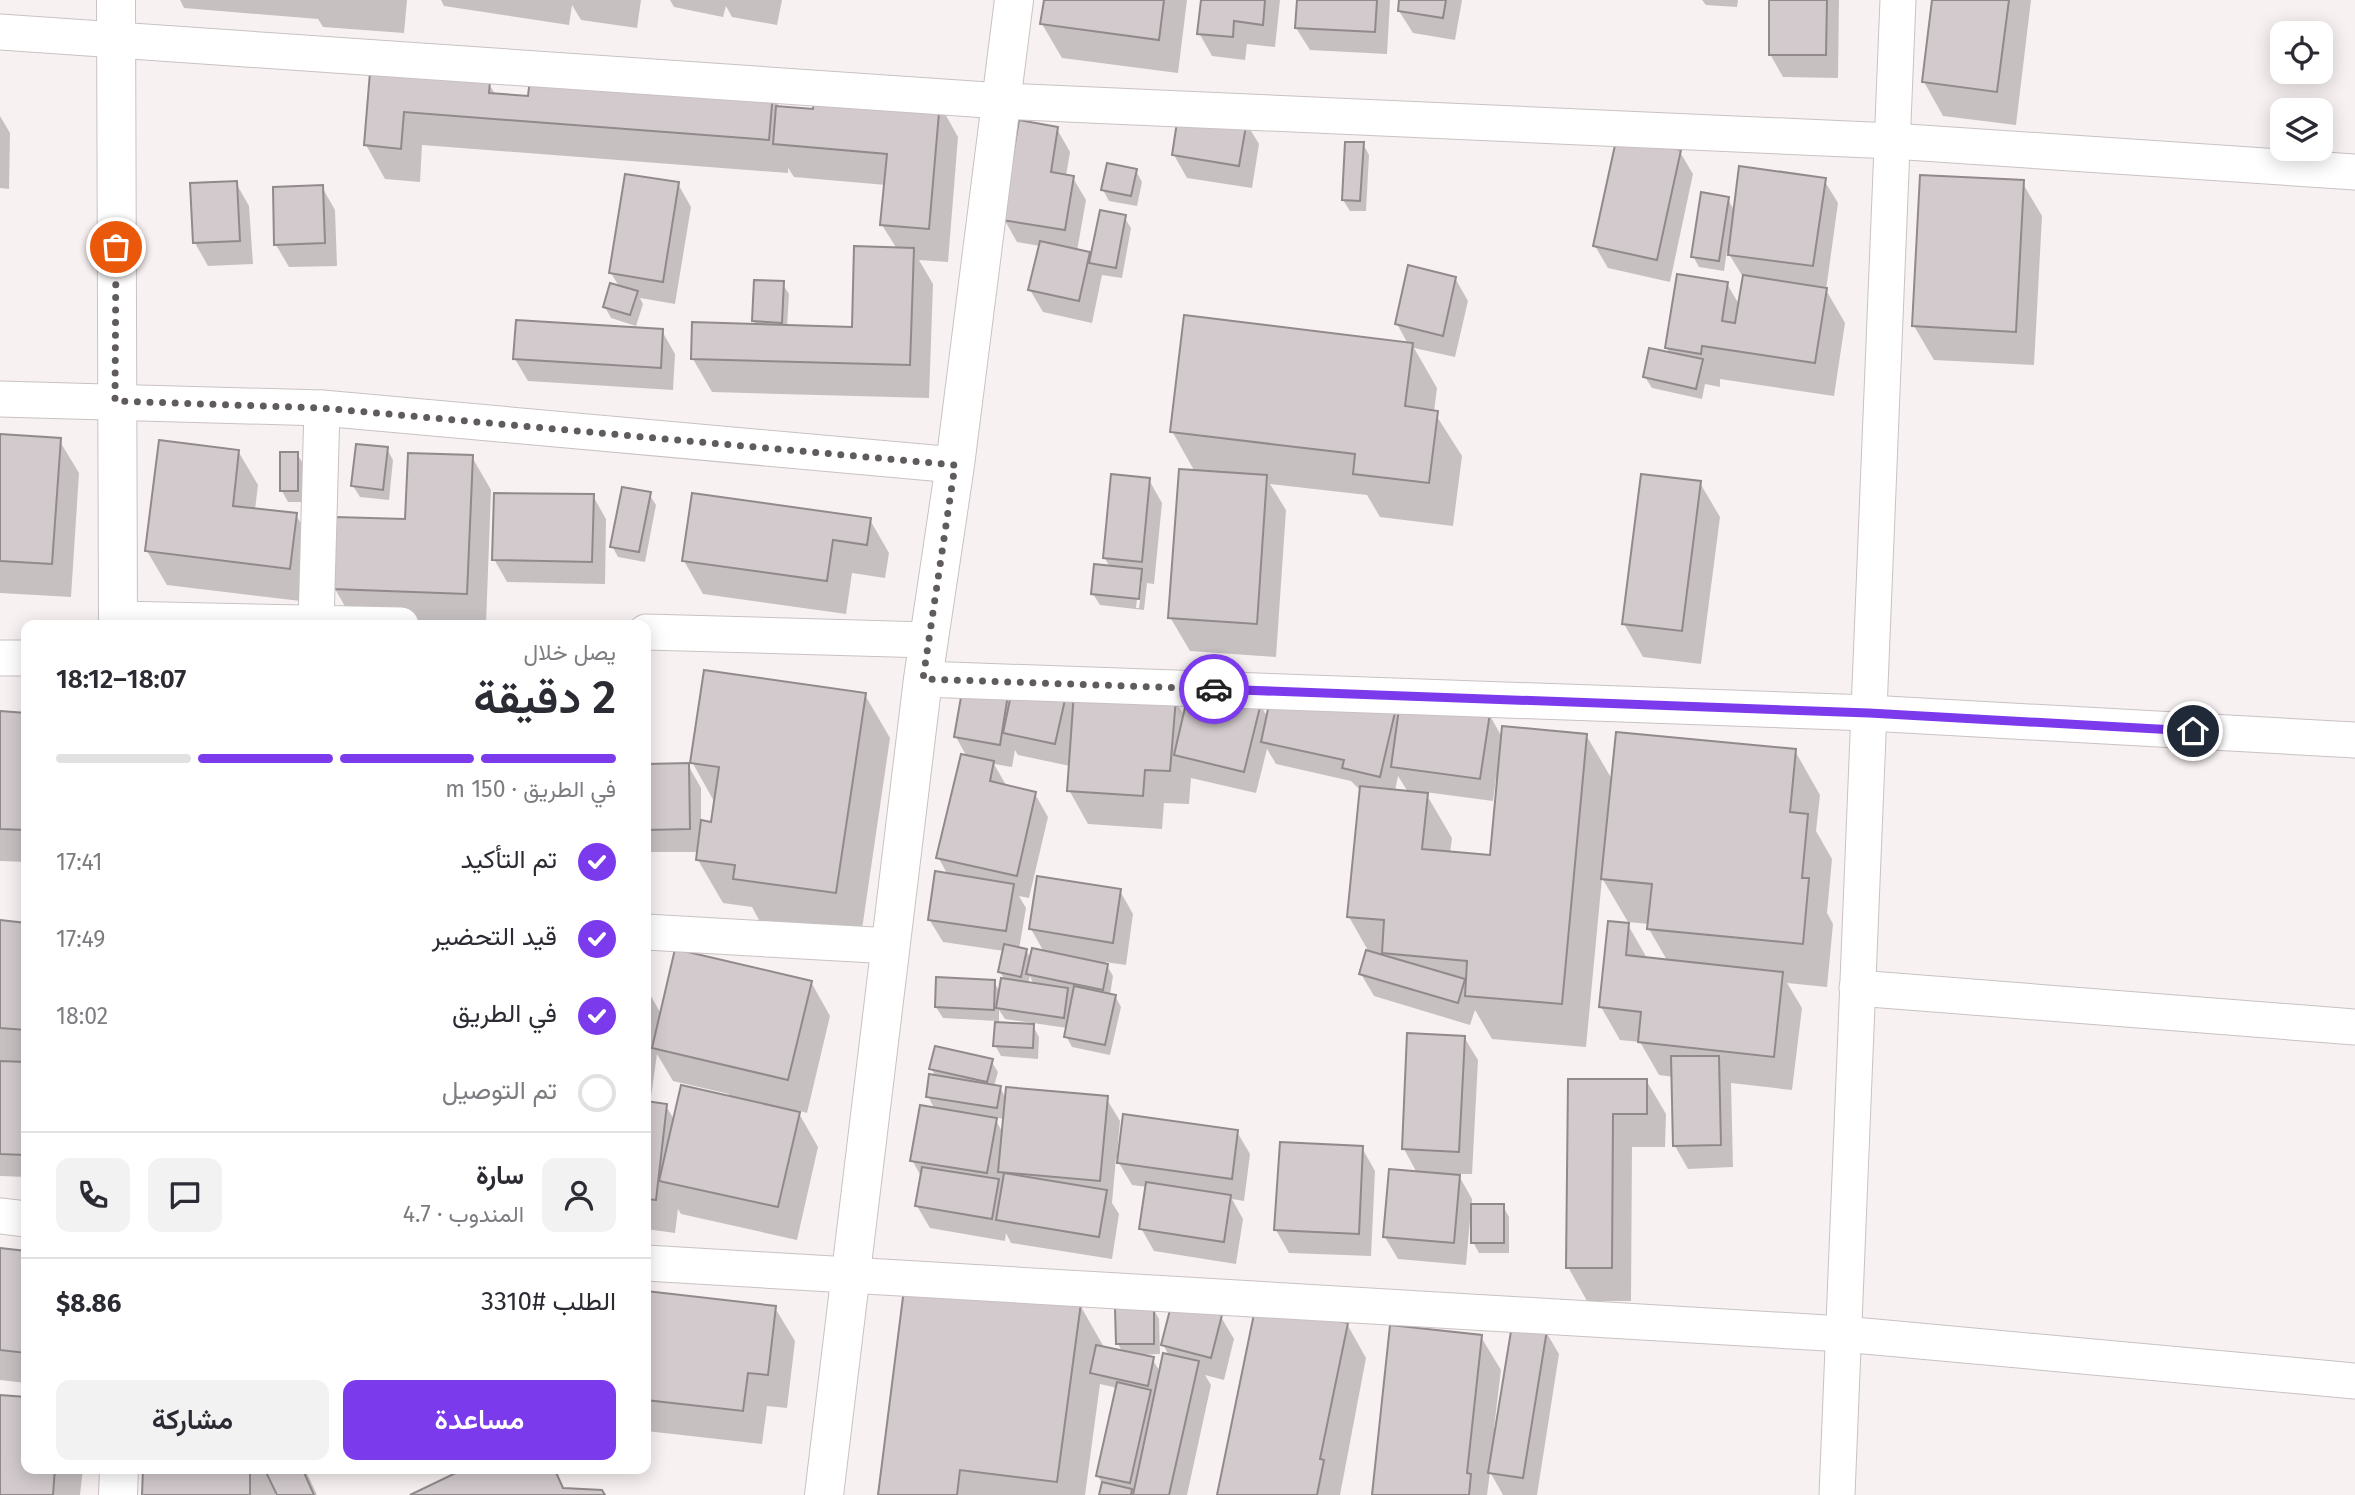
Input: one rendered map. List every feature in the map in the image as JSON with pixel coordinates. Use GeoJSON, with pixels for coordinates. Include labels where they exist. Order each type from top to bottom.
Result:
{"type":"FeatureCollection","features":[{"type":"Feature","properties":{"kind":"street"},"geometry":{"type":"LineString","coordinates":[[116,0],[115,401],[118,620]]}},
{"type":"Feature","properties":{"kind":"street"},"geometry":{"type":"LineString","coordinates":[[824,1495],[923,679],[955,465],[1014,0]]}},
{"type":"Feature","properties":{"kind":"street"},"geometry":{"type":"LineString","coordinates":[[1837,1495],[1898,0]]}},
{"type":"Feature","properties":{"kind":"street"},"geometry":{"type":"LineString","coordinates":[[0,32],[1002,101],[1892,141],[2355,172]]}},
{"type":"Feature","properties":{"kind":"street"},"geometry":{"type":"LineString","coordinates":[[0,399],[322,408],[955,465]]}},
{"type":"Feature","properties":{"kind":"street"},"geometry":{"type":"LineString","coordinates":[[316,620],[322,408]]}},
{"type":"Feature","properties":{"kind":"street"},"geometry":{"type":"LineString","coordinates":[[651,632],[928,640]]}},
{"type":"Feature","properties":{"kind":"street"},"geometry":{"type":"LineString","coordinates":[[0,657],[21,658]]}},
{"type":"Feature","properties":{"kind":"street"},"geometry":{"type":"LineString","coordinates":[[923,679],[1869,713],[2355,740]]}},
{"type":"Feature","properties":{"kind":"street"},"geometry":{"type":"LineString","coordinates":[[651,932],[891,946]]}},
{"type":"Feature","properties":{"kind":"street"},"geometry":{"type":"LineString","coordinates":[[1857,988],[2355,1027]]}},
{"type":"Feature","properties":{"kind":"street"},"geometry":{"type":"LineString","coordinates":[[0,1216],[21,1218]]}},
{"type":"Feature","properties":{"kind":"street"},"geometry":{"type":"LineString","coordinates":[[651,1264],[1843,1334],[2355,1381]]}},
{"type":"Feature","properties":{"kind":"street"},"geometry":{"type":"LineString","coordinates":[[118,1495],[119,1474]]}},
{"type":"Feature","properties":{"kind":"building"},"geometry":{"type":"Polygon","coordinates":[[[1044,0],[1164,0],[1159,40],[1040,24],[1044,0]]]}},
{"type":"Feature","properties":{"kind":"building"},"geometry":{"type":"Polygon","coordinates":[[[1201,0],[1265,0],[1263,25],[1234,21],[1233,37],[1197,34],[1201,0]]]}},
{"type":"Feature","properties":{"kind":"building"},"geometry":{"type":"Polygon","coordinates":[[[1297,0],[1377,0],[1375,32],[1295,28],[1297,0]]]}},
{"type":"Feature","properties":{"kind":"building"},"geometry":{"type":"Polygon","coordinates":[[[1399,0],[1446,0],[1443,18],[1398,11],[1399,0]]]}},
{"type":"Feature","properties":{"kind":"building"},"geometry":{"type":"Polygon","coordinates":[[[1769,0],[1827,0],[1826,55],[1769,55],[1769,0]]]}},
{"type":"Feature","properties":{"kind":"building"},"geometry":{"type":"Polygon","coordinates":[[[1932,0],[2009,0],[1997,92],[1922,82],[1932,0]]]}},
{"type":"Feature","properties":{"kind":"building"},"geometry":{"type":"Polygon","coordinates":[[[370,72],[490,81],[489,93],[528,96],[530,78],[773,92],[769,140],[404,112],[401,149],[364,145],[370,72]]]}},
{"type":"Feature","properties":{"kind":"building"},"geometry":{"type":"Polygon","coordinates":[[[815,90],[940,101],[929,229],[880,225],[887,154],[773,144],[776,106],[813,109],[815,90]]]}},
{"type":"Feature","properties":{"kind":"building"},"geometry":{"type":"Polygon","coordinates":[[[1179,109],[1247,120],[1239,166],[1172,155],[1179,109]]]}},
{"type":"Feature","properties":{"kind":"building"},"geometry":{"type":"Polygon","coordinates":[[[1019,120],[1058,127],[1051,172],[1074,176],[1065,230],[1002,220],[1019,120]]]}},
{"type":"Feature","properties":{"kind":"building"},"geometry":{"type":"Polygon","coordinates":[[[1617,136],[1681,150],[1657,260],[1593,246],[1617,136]]]}},
{"type":"Feature","properties":{"kind":"building"},"geometry":{"type":"Polygon","coordinates":[[[1345,142],[1364,142],[1360,201],[1342,200],[1345,142]]]}},
{"type":"Feature","properties":{"kind":"building"},"geometry":{"type":"Polygon","coordinates":[[[1107,163],[1137,169],[1131,196],[1101,190],[1107,163]]]}},
{"type":"Feature","properties":{"kind":"building"},"geometry":{"type":"Polygon","coordinates":[[[1739,166],[1826,178],[1813,266],[1728,255],[1739,166]]]}},
{"type":"Feature","properties":{"kind":"building"},"geometry":{"type":"Polygon","coordinates":[[[625,174],[679,182],[663,282],[609,273],[625,174]]]}},
{"type":"Feature","properties":{"kind":"building"},"geometry":{"type":"Polygon","coordinates":[[[1920,175],[2024,180],[2016,332],[1912,326],[1920,175]]]}},
{"type":"Feature","properties":{"kind":"building"},"geometry":{"type":"Polygon","coordinates":[[[237,181],[240,241],[193,243],[190,183],[237,181]]]}},
{"type":"Feature","properties":{"kind":"building"},"geometry":{"type":"Polygon","coordinates":[[[323,185],[325,243],[274,245],[273,187],[323,185]]]}},
{"type":"Feature","properties":{"kind":"building"},"geometry":{"type":"Polygon","coordinates":[[[1701,192],[1729,197],[1719,261],[1691,257],[1701,192]]]}},
{"type":"Feature","properties":{"kind":"building"},"geometry":{"type":"Polygon","coordinates":[[[1100,210],[1126,215],[1116,268],[1089,263],[1100,210]]]}},
{"type":"Feature","properties":{"kind":"building"},"geometry":{"type":"Polygon","coordinates":[[[1040,241],[1090,252],[1079,301],[1028,290],[1040,241]]]}},
{"type":"Feature","properties":{"kind":"building"},"geometry":{"type":"Polygon","coordinates":[[[854,246],[914,248],[910,365],[691,359],[692,322],[852,327],[854,246]]]}},
{"type":"Feature","properties":{"kind":"building"},"geometry":{"type":"Polygon","coordinates":[[[1408,265],[1456,277],[1443,336],[1395,324],[1408,265]]]}},
{"type":"Feature","properties":{"kind":"building"},"geometry":{"type":"Polygon","coordinates":[[[1677,274],[1728,282],[1722,321],[1735,323],[1743,275],[1827,288],[1815,363],[1702,346],[1701,354],[1665,348],[1677,274]]]}},
{"type":"Feature","properties":{"kind":"building"},"geometry":{"type":"Polygon","coordinates":[[[754,280],[784,281],[782,323],[752,321],[754,280]]]}},
{"type":"Feature","properties":{"kind":"building"},"geometry":{"type":"Polygon","coordinates":[[[610,283],[638,291],[630,315],[603,307],[610,283]]]}},
{"type":"Feature","properties":{"kind":"building"},"geometry":{"type":"Polygon","coordinates":[[[1184,315],[1413,343],[1405,406],[1438,411],[1429,483],[1353,474],[1355,454],[1170,432],[1184,315]]]}},
{"type":"Feature","properties":{"kind":"building"},"geometry":{"type":"Polygon","coordinates":[[[516,320],[663,329],[661,368],[513,359],[516,320]]]}},
{"type":"Feature","properties":{"kind":"building"},"geometry":{"type":"Polygon","coordinates":[[[1649,348],[1703,359],[1696,389],[1643,377],[1649,348]]]}},
{"type":"Feature","properties":{"kind":"building"},"geometry":{"type":"Polygon","coordinates":[[[0,434],[61,438],[52,564],[0,561],[0,434]]]}},
{"type":"Feature","properties":{"kind":"building"},"geometry":{"type":"Polygon","coordinates":[[[159,440],[239,450],[233,506],[297,513],[290,569],[145,551],[159,440]]]}},
{"type":"Feature","properties":{"kind":"building"},"geometry":{"type":"Polygon","coordinates":[[[356,444],[388,447],[383,490],[351,486],[356,444]]]}},
{"type":"Feature","properties":{"kind":"building"},"geometry":{"type":"Polygon","coordinates":[[[280,452],[298,452],[298,491],[280,491],[280,452]]]}},
{"type":"Feature","properties":{"kind":"building"},"geometry":{"type":"Polygon","coordinates":[[[408,453],[473,455],[467,594],[333,589],[336,517],[405,519],[408,453]]]}},
{"type":"Feature","properties":{"kind":"building"},"geometry":{"type":"Polygon","coordinates":[[[1179,469],[1267,475],[1257,624],[1168,618],[1179,469]]]}},
{"type":"Feature","properties":{"kind":"building"},"geometry":{"type":"Polygon","coordinates":[[[1111,474],[1150,478],[1142,562],[1103,558],[1111,474]]]}},
{"type":"Feature","properties":{"kind":"building"},"geometry":{"type":"Polygon","coordinates":[[[1641,474],[1701,481],[1682,631],[1622,624],[1641,474]]]}},
{"type":"Feature","properties":{"kind":"building"},"geometry":{"type":"Polygon","coordinates":[[[622,487],[651,492],[639,552],[610,547],[622,487]]]}},
{"type":"Feature","properties":{"kind":"building"},"geometry":{"type":"Polygon","coordinates":[[[494,493],[594,494],[592,562],[492,560],[494,493]]]}},
{"type":"Feature","properties":{"kind":"building"},"geometry":{"type":"Polygon","coordinates":[[[692,493],[871,518],[867,545],[833,540],[827,581],[682,561],[692,493]]]}},
{"type":"Feature","properties":{"kind":"building"},"geometry":{"type":"Polygon","coordinates":[[[1094,564],[1142,569],[1139,599],[1091,594],[1094,564]]]}},
{"type":"Feature","properties":{"kind":"building"},"geometry":{"type":"Polygon","coordinates":[[[704,670],[866,693],[836,893],[733,879],[735,865],[696,860],[701,820],[711,822],[719,767],[690,763],[704,670]]]}},
{"type":"Feature","properties":{"kind":"building"},"geometry":{"type":"Polygon","coordinates":[[[1016,671],[1069,682],[1055,744],[1003,733],[1016,671]]]}},
{"type":"Feature","properties":{"kind":"building"},"geometry":{"type":"Polygon","coordinates":[[[964,680],[1009,688],[1000,745],[954,737],[964,680]]]}},
{"type":"Feature","properties":{"kind":"building"},"geometry":{"type":"Polygon","coordinates":[[[1274,681],[1396,708],[1380,777],[1342,768],[1344,760],[1261,742],[1274,681]]]}},
{"type":"Feature","properties":{"kind":"building"},"geometry":{"type":"Polygon","coordinates":[[[1190,686],[1261,703],[1244,772],[1174,755],[1190,686]]]}},
{"type":"Feature","properties":{"kind":"building"},"geometry":{"type":"Polygon","coordinates":[[[1074,692],[1176,698],[1170,771],[1145,770],[1143,796],[1067,791],[1074,692]]]}},
{"type":"Feature","properties":{"kind":"building"},"geometry":{"type":"Polygon","coordinates":[[[1400,701],[1490,713],[1480,779],[1391,767],[1400,701]]]}},
{"type":"Feature","properties":{"kind":"building"},"geometry":{"type":"Polygon","coordinates":[[[0,711],[21,713],[21,830],[0,829],[0,711]]]}},
{"type":"Feature","properties":{"kind":"building"},"geometry":{"type":"Polygon","coordinates":[[[1502,726],[1587,734],[1562,1004],[1465,996],[1467,961],[1382,953],[1384,920],[1347,917],[1360,786],[1428,793],[1422,849],[1490,855],[1502,726]]]}},
{"type":"Feature","properties":{"kind":"building"},"geometry":{"type":"Polygon","coordinates":[[[1616,732],[1796,749],[1790,812],[1808,814],[1802,878],[1809,878],[1803,944],[1647,929],[1652,884],[1601,879],[1616,732]]]}},
{"type":"Feature","properties":{"kind":"building"},"geometry":{"type":"Polygon","coordinates":[[[961,754],[994,761],[990,781],[1036,792],[1017,876],[936,858],[961,754]]]}},
{"type":"Feature","properties":{"kind":"building"},"geometry":{"type":"Polygon","coordinates":[[[689,763],[690,829],[651,830],[651,764],[689,763]]]}},
{"type":"Feature","properties":{"kind":"building"},"geometry":{"type":"Polygon","coordinates":[[[935,871],[1014,884],[1006,931],[928,920],[935,871]]]}},
{"type":"Feature","properties":{"kind":"building"},"geometry":{"type":"Polygon","coordinates":[[[1037,876],[1121,889],[1113,943],[1029,929],[1037,876]]]}},
{"type":"Feature","properties":{"kind":"building"},"geometry":{"type":"Polygon","coordinates":[[[0,920],[21,922],[21,1030],[0,1028],[0,920]]]}},
{"type":"Feature","properties":{"kind":"building"},"geometry":{"type":"Polygon","coordinates":[[[1608,921],[1629,923],[1626,955],[1783,972],[1774,1057],[1638,1042],[1641,1012],[1599,1007],[1608,921]]]}},
{"type":"Feature","properties":{"kind":"building"},"geometry":{"type":"Polygon","coordinates":[[[1004,944],[1027,949],[1021,977],[998,972],[1004,944]]]}},
{"type":"Feature","properties":{"kind":"building"},"geometry":{"type":"Polygon","coordinates":[[[1032,948],[1108,964],[1103,990],[1026,974],[1032,948]]]}},
{"type":"Feature","properties":{"kind":"building"},"geometry":{"type":"Polygon","coordinates":[[[675,949],[812,981],[788,1080],[652,1048],[675,949]]]}},
{"type":"Feature","properties":{"kind":"building"},"geometry":{"type":"Polygon","coordinates":[[[1366,950],[1465,979],[1458,1003],[1359,974],[1366,950]]]}},
{"type":"Feature","properties":{"kind":"building"},"geometry":{"type":"Polygon","coordinates":[[[936,977],[995,980],[994,1010],[935,1007],[936,977]]]}},
{"type":"Feature","properties":{"kind":"building"},"geometry":{"type":"Polygon","coordinates":[[[1001,978],[1068,988],[1064,1018],[996,1008],[1001,978]]]}},
{"type":"Feature","properties":{"kind":"building"},"geometry":{"type":"Polygon","coordinates":[[[1074,986],[1116,995],[1105,1045],[1064,1037],[1074,986]]]}},
{"type":"Feature","properties":{"kind":"building"},"geometry":{"type":"Polygon","coordinates":[[[995,1022],[1034,1024],[1033,1048],[993,1046],[995,1022]]]}},
{"type":"Feature","properties":{"kind":"building"},"geometry":{"type":"Polygon","coordinates":[[[1407,1033],[1465,1036],[1459,1152],[1402,1149],[1407,1033]]]}},
{"type":"Feature","properties":{"kind":"building"},"geometry":{"type":"Polygon","coordinates":[[[935,1046],[993,1059],[987,1082],[929,1069],[935,1046]]]}},
{"type":"Feature","properties":{"kind":"building"},"geometry":{"type":"Polygon","coordinates":[[[1671,1056],[1719,1056],[1721,1145],[1673,1146],[1671,1056]]]}},
{"type":"Feature","properties":{"kind":"building"},"geometry":{"type":"Polygon","coordinates":[[[0,1061],[21,1062],[21,1155],[0,1154],[0,1061]]]}},
{"type":"Feature","properties":{"kind":"building"},"geometry":{"type":"Polygon","coordinates":[[[929,1074],[1001,1086],[997,1108],[926,1097],[929,1074]]]}},
{"type":"Feature","properties":{"kind":"building"},"geometry":{"type":"Polygon","coordinates":[[[1568,1079],[1647,1079],[1647,1114],[1613,1114],[1612,1268],[1566,1268],[1568,1079]]]}},
{"type":"Feature","properties":{"kind":"building"},"geometry":{"type":"Polygon","coordinates":[[[681,1085],[800,1112],[778,1207],[659,1181],[681,1085]]]}},
{"type":"Feature","properties":{"kind":"building"},"geometry":{"type":"Polygon","coordinates":[[[1006,1087],[1108,1096],[1100,1181],[998,1172],[1006,1087]]]}},
{"type":"Feature","properties":{"kind":"building"},"geometry":{"type":"Polygon","coordinates":[[[651,1102],[667,1104],[656,1200],[651,1200],[651,1102]]]}},
{"type":"Feature","properties":{"kind":"building"},"geometry":{"type":"Polygon","coordinates":[[[920,1105],[997,1118],[987,1173],[910,1161],[920,1105]]]}},
{"type":"Feature","properties":{"kind":"building"},"geometry":{"type":"Polygon","coordinates":[[[1123,1114],[1238,1130],[1232,1179],[1117,1163],[1123,1114]]]}},
{"type":"Feature","properties":{"kind":"building"},"geometry":{"type":"Polygon","coordinates":[[[1280,1142],[1363,1146],[1359,1234],[1274,1230],[1280,1142]]]}},
{"type":"Feature","properties":{"kind":"building"},"geometry":{"type":"Polygon","coordinates":[[[922,1167],[999,1179],[992,1219],[915,1206],[922,1167]]]}},
{"type":"Feature","properties":{"kind":"building"},"geometry":{"type":"Polygon","coordinates":[[[1389,1169],[1460,1175],[1454,1243],[1383,1237],[1389,1169]]]}},
{"type":"Feature","properties":{"kind":"building"},"geometry":{"type":"Polygon","coordinates":[[[1004,1173],[1107,1190],[1099,1237],[996,1220],[1004,1173]]]}},
{"type":"Feature","properties":{"kind":"building"},"geometry":{"type":"Polygon","coordinates":[[[1146,1182],[1231,1195],[1224,1242],[1139,1229],[1146,1182]]]}},
{"type":"Feature","properties":{"kind":"building"},"geometry":{"type":"Polygon","coordinates":[[[1471,1204],[1504,1204],[1504,1243],[1471,1243],[1471,1204]]]}},
{"type":"Feature","properties":{"kind":"building"},"geometry":{"type":"Polygon","coordinates":[[[0,1248],[21,1250],[21,1352],[0,1350],[0,1248]]]}},
{"type":"Feature","properties":{"kind":"building"},"geometry":{"type":"Polygon","coordinates":[[[905,1281],[1081,1303],[1057,1482],[960,1470],[957,1495],[878,1495],[905,1281]]]}},
{"type":"Feature","properties":{"kind":"building"},"geometry":{"type":"Polygon","coordinates":[[[651,1292],[776,1306],[768,1375],[748,1373],[743,1411],[651,1401],[651,1292]]]}},
{"type":"Feature","properties":{"kind":"building"},"geometry":{"type":"Polygon","coordinates":[[[1172,1302],[1222,1315],[1211,1358],[1161,1345],[1172,1302]]]}},
{"type":"Feature","properties":{"kind":"building"},"geometry":{"type":"Polygon","coordinates":[[[1256,1304],[1348,1323],[1320,1459],[1324,1460],[1317,1495],[1217,1495],[1256,1304]]]}},
{"type":"Feature","properties":{"kind":"building"},"geometry":{"type":"Polygon","coordinates":[[[1154,1306],[1154,1344],[1116,1344],[1115,1308],[1154,1306]]]}},
{"type":"Feature","properties":{"kind":"building"},"geometry":{"type":"Polygon","coordinates":[[[1390,1325],[1482,1335],[1467,1473],[1471,1474],[1469,1495],[1372,1495],[1390,1325]]]}},
{"type":"Feature","properties":{"kind":"building"},"geometry":{"type":"Polygon","coordinates":[[[1512,1325],[1547,1330],[1523,1478],[1488,1473],[1512,1325]]]}},
{"type":"Feature","properties":{"kind":"building"},"geometry":{"type":"Polygon","coordinates":[[[1096,1345],[1154,1357],[1148,1386],[1090,1373],[1096,1345]]]}},
{"type":"Feature","properties":{"kind":"building"},"geometry":{"type":"Polygon","coordinates":[[[1163,1353],[1199,1361],[1169,1495],[1133,1495],[1163,1353]]]}},
{"type":"Feature","properties":{"kind":"building"},"geometry":{"type":"Polygon","coordinates":[[[1117,1382],[1151,1390],[1130,1483],[1096,1476],[1117,1382]]]}},
{"type":"Feature","properties":{"kind":"building"},"geometry":{"type":"Polygon","coordinates":[[[0,1395],[21,1397],[21,1474],[55,1474],[53,1495],[0,1495],[0,1395]]]}},
{"type":"Feature","properties":{"kind":"building"},"geometry":{"type":"Polygon","coordinates":[[[143,1474],[250,1474],[250,1495],[142,1495],[143,1474]]]}},
{"type":"Feature","properties":{"kind":"building"},"geometry":{"type":"Polygon","coordinates":[[[267,1474],[305,1474],[314,1495],[277,1495],[267,1474]]]}},
{"type":"Feature","properties":{"kind":"building"},"geometry":{"type":"Polygon","coordinates":[[[454,1474],[557,1474],[563,1488],[602,1490],[605,1495],[410,1495],[454,1474]]]}},
{"type":"Feature","properties":{"kind":"building"},"geometry":{"type":"Polygon","coordinates":[[[1102,1482],[1132,1489],[1131,1495],[1099,1495],[1102,1482]]]}},
{"type":"Feature","properties":{"kind":"way so far"},"geometry":{"type":"LineString","coordinates":[[116,247],[115,401],[322,408],[955,465],[923,679],[1214,689]]}},
{"type":"Feature","properties":{"kind":"route"},"geometry":{"type":"LineString","coordinates":[[1214,689],[1869,713],[2193,731]]}}]}
